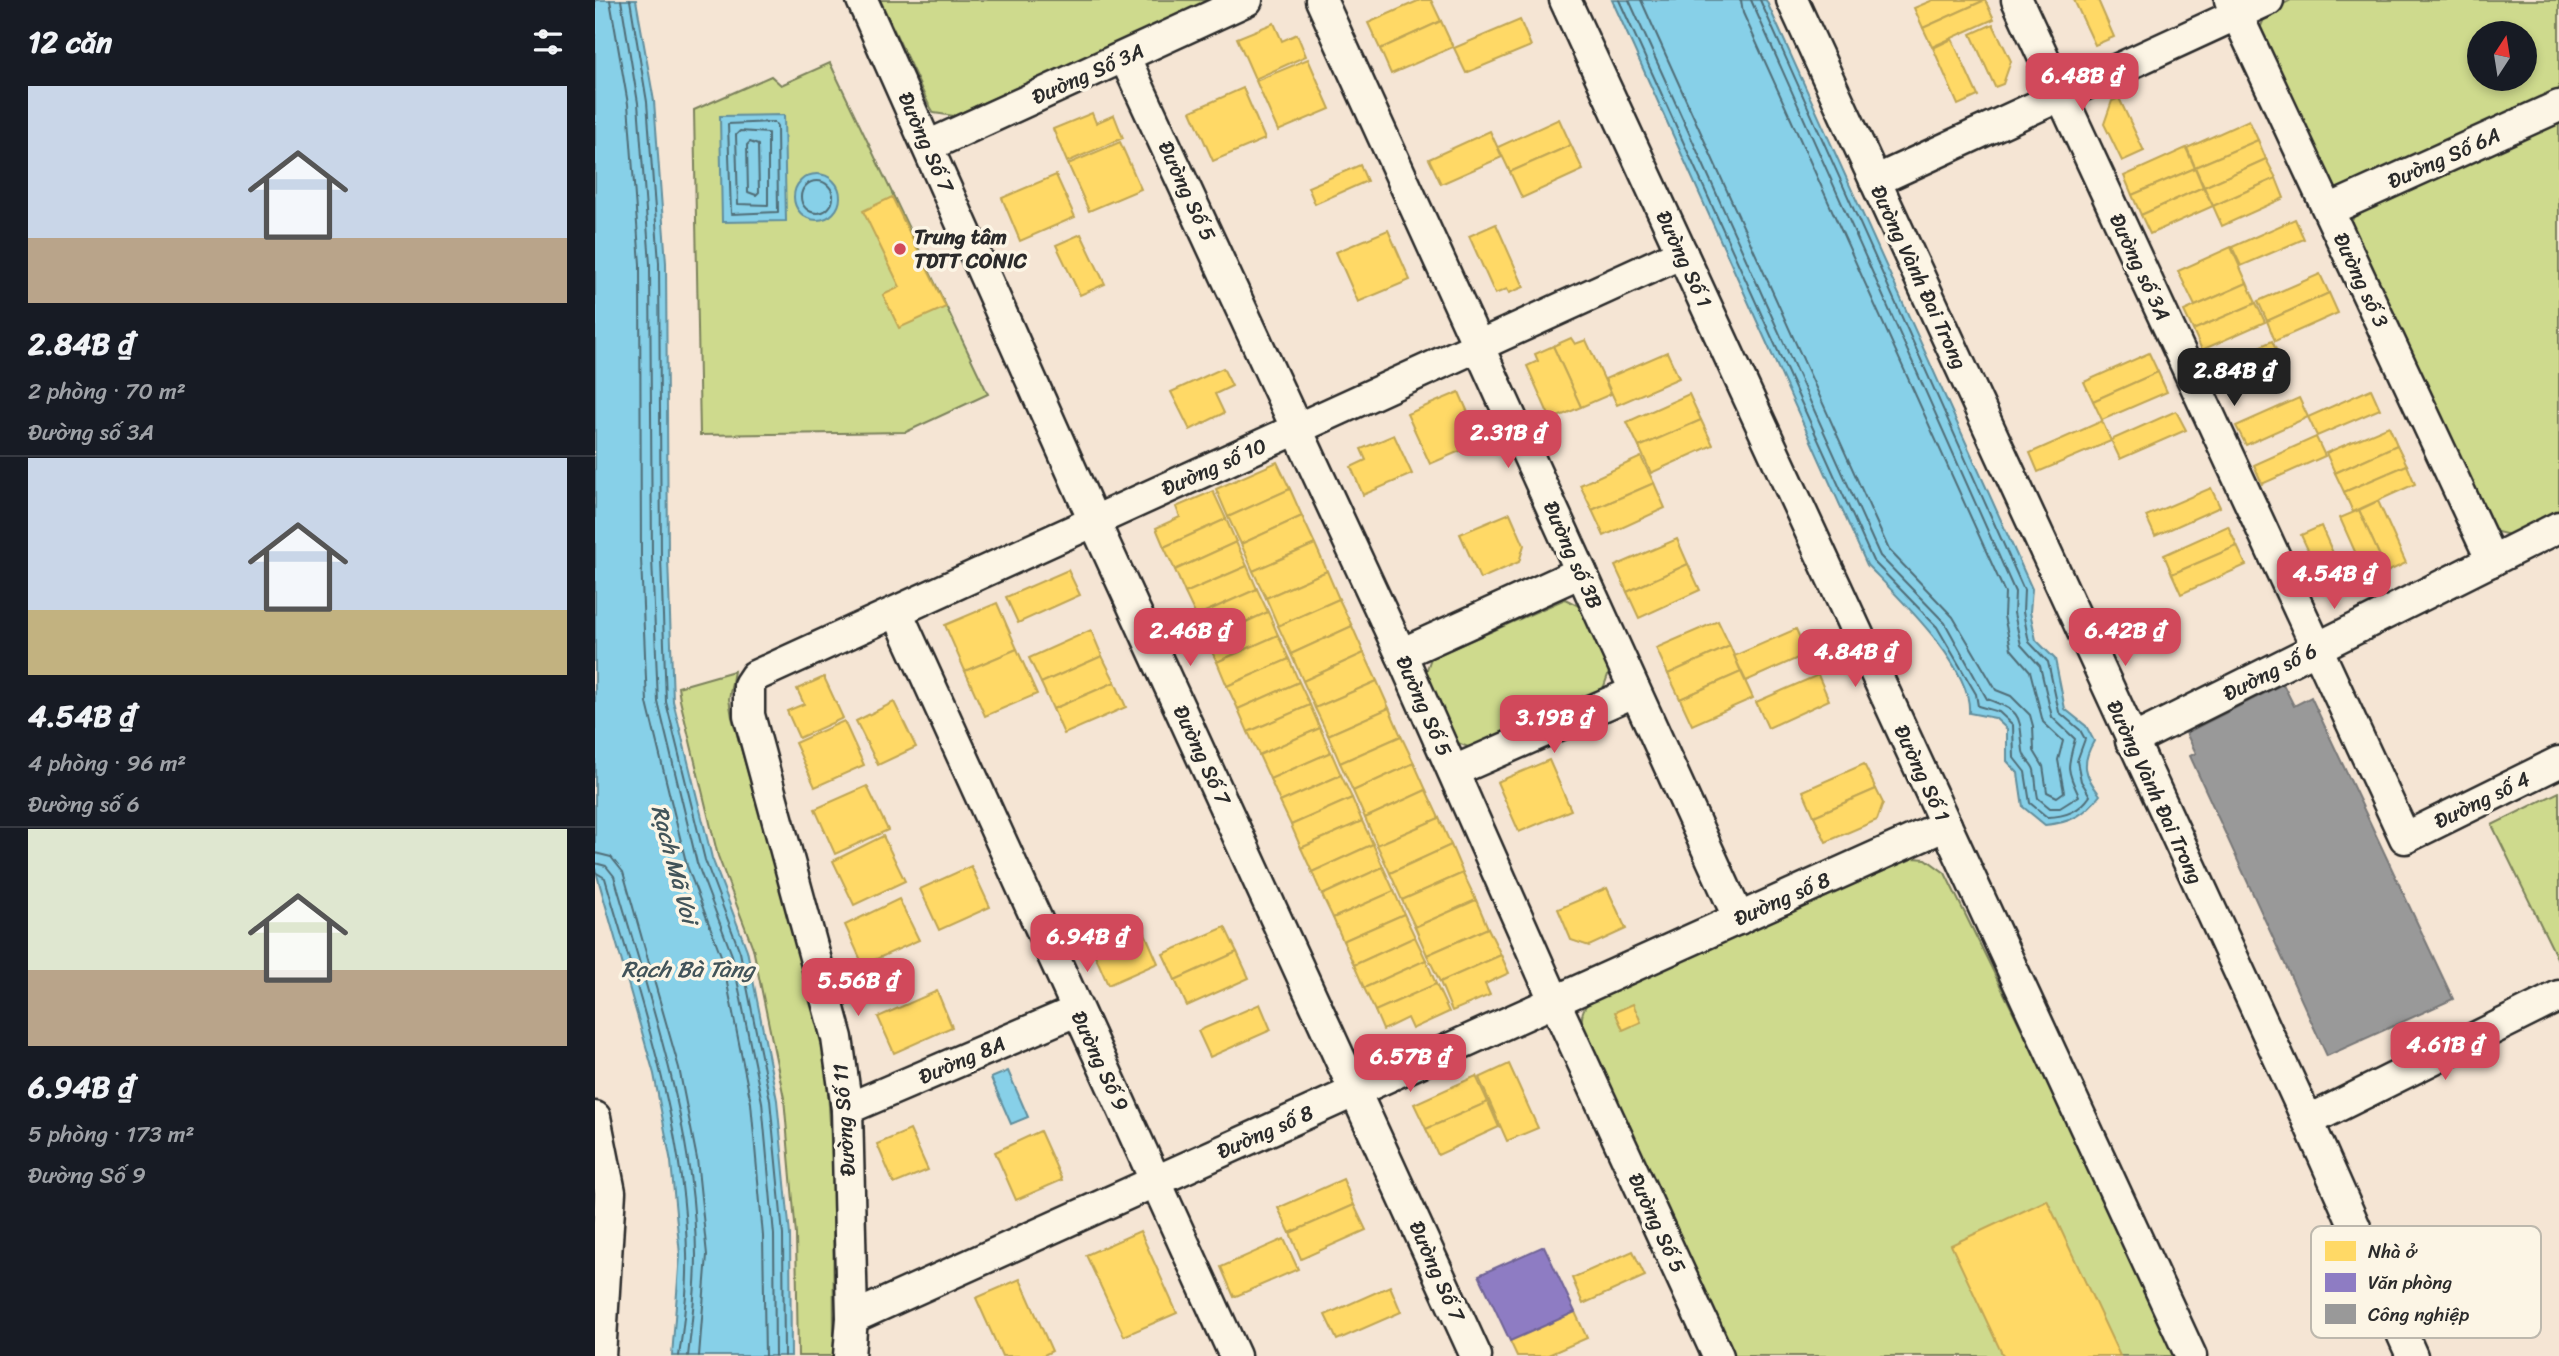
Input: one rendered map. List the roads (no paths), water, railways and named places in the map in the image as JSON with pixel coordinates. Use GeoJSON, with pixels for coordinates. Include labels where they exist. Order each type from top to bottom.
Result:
{"type":"FeatureCollection","features":[{"type":"Feature","properties":{"kind":"street","name":"Đường Số 7"},"geometry":{"type":"LineString","coordinates":[[862,0],[1094,521],[1476,1356]]}},
{"type":"Feature","properties":{"kind":"street","name":"Đường Số 3A"},"geometry":{"type":"LineString","coordinates":[[928,146],[1247,0]]}},
{"type":"Feature","properties":{"kind":"street","name":"Đường số 3B"},"geometry":{"type":"LineString","coordinates":[[1321,0],[1739,919]]}},
{"type":"Feature","properties":{"kind":"street","name":"Đường Số 1"},"geometry":{"type":"LineString","coordinates":[[1565,0],[2192,1356]]}},
{"type":"Feature","properties":{"kind":"street","name":"Đường Vành Đai Trong"},"geometry":{"type":"LineString","coordinates":[[1792,0],[2354,1226]]}},
{"type":"Feature","properties":{"kind":"street","name":"Đường số 3A"},"geometry":{"type":"LineString","coordinates":[[2017,0],[2405,838]]}},
{"type":"Feature","properties":{"kind":"street"},"geometry":{"type":"LineString","coordinates":[[1875,181],[2060,95],[2234,7],[2268,0]]}},
{"type":"Feature","properties":{"kind":"street","name":"Đường số 3"},"geometry":{"type":"LineString","coordinates":[[2234,7],[2492,561]]}},
{"type":"Feature","properties":{"kind":"street","name":"Đường Số 5"},"geometry":{"type":"LineString","coordinates":[[1125,58],[1401,654],[1554,1000],[1719,1356]]}},
{"type":"Feature","properties":{"kind":"street","name":"Đường Số 6A"},"geometry":{"type":"LineString","coordinates":[[2329,210],[2559,106]]}},
{"type":"Feature","properties":{"kind":"street","name":"Đường số 10"},"geometry":{"type":"LineString","coordinates":[[749,685],[755,676],[768,669],[1481,348],[1682,253]]}},
{"type":"Feature","properties":{"kind":"street","name":"Đường số 6"},"geometry":{"type":"LineString","coordinates":[[2131,741],[2559,527]]}},
{"type":"Feature","properties":{"kind":"street"},"geometry":{"type":"LineString","coordinates":[[1401,654],[1581,572]]}},
{"type":"Feature","properties":{"kind":"street","name":"Đường Số 9"},"geometry":{"type":"LineString","coordinates":[[897,612],[1235,1356]]}},
{"type":"Feature","properties":{"kind":"street","name":"Đường Số 11"},"geometry":{"type":"LineString","coordinates":[[749,685],[749,715],[837,1038],[847,1109],[852,1318],[849,1356]]}},
{"type":"Feature","properties":{"kind":"street"},"geometry":{"type":"LineString","coordinates":[[1454,771],[1634,692]]}},
{"type":"Feature","properties":{"kind":"street","name":"Đường số 4"},"geometry":{"type":"LineString","coordinates":[[2405,838],[2559,762]]}},
{"type":"Feature","properties":{"kind":"street","name":"Đường số 8"},"geometry":{"type":"LineString","coordinates":[[852,1318],[1946,825]]}},
{"type":"Feature","properties":{"kind":"street"},"geometry":{"type":"LineString","coordinates":[[2308,1121],[2559,996]]}},
{"type":"Feature","properties":{"kind":"street","name":"Đường 8A"},"geometry":{"type":"LineString","coordinates":[[847,1109],[1076,1011]]}},
{"type":"Feature","properties":{"kind":"street"},"geometry":{"type":"LineString","coordinates":[[595,1117],[603,1192],[600,1356]]}},
{"type":"Feature","properties":{"kind":"street","name":"Đường Vành Đai Trong"},"geometry":{"type":"LineString","coordinates":[[2404,1338],[2412,1356]]}},
{"type":"Feature","properties":{"kind":"water","name":"Rạch Bà Tàng"},"geometry":{"type":"Polygon","coordinates":[[[595,0],[636,0],[654,101],[666,263],[668,558],[673,701],[712,858],[747,950],[777,1100],[790,1235],[791,1356],[672,1356],[680,1255],[671,1162],[654,1074],[595,868],[595,0]]]}},
{"type":"Feature","properties":{"kind":"water"},"geometry":{"type":"Polygon","coordinates":[[[1612,0],[1766,0],[2032,589],[2030,612],[2036,640],[2055,659],[2065,709],[2086,726],[2094,741],[2087,756],[2086,769],[2090,781],[2100,795],[2089,808],[2076,817],[2045,825],[2023,807],[2018,773],[2007,761],[2007,729],[1995,718],[1969,713],[1967,695],[1947,654],[1914,614],[1867,565],[1612,0]]]}},
{"type":"Feature","properties":{"kind":"water"},"geometry":{"type":"Polygon","coordinates":[[[784,115],[786,221],[722,222],[720,116],[784,115]]]}},
{"type":"Feature","properties":{"kind":"water"},"geometry":{"type":"Polygon","coordinates":[[[817,174],[833,181],[840,197],[833,213],[817,220],[801,213],[794,197],[801,181],[817,174]]]}},
{"type":"Feature","properties":{"kind":"water"},"geometry":{"type":"Polygon","coordinates":[[[1008,1071],[1028,1117],[1011,1124],[991,1078],[1008,1071]]]}},
{"type":"Feature","properties":{"kind":"place","name":"Trung tâm TDTT CONIC"},"geometry":{"type":"Point","coordinates":[900,249]}},
{"type":"Feature","properties":{"kind":"water label","name":"Rạch Mã Voi"},"geometry":{"type":"Point","coordinates":[675,864]}}]}
